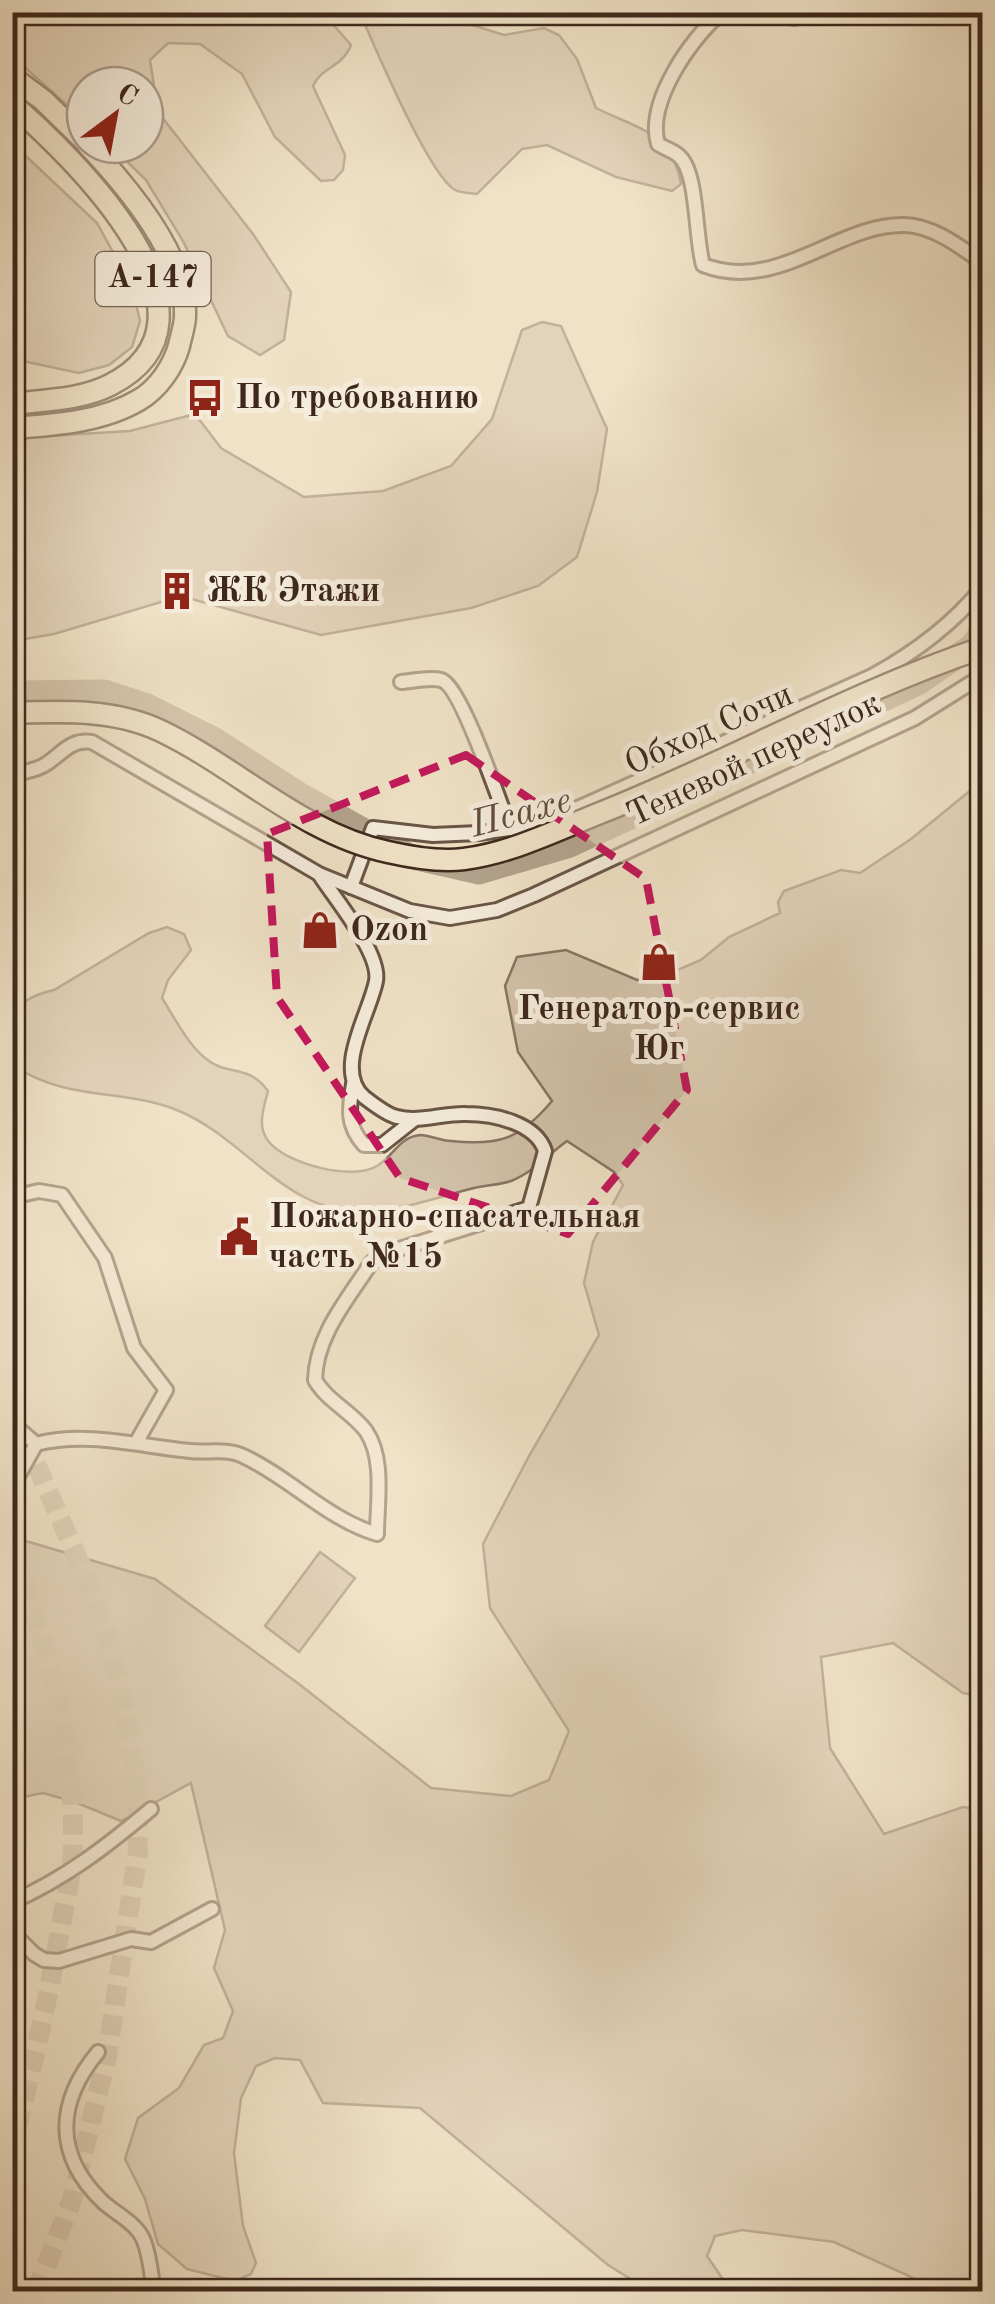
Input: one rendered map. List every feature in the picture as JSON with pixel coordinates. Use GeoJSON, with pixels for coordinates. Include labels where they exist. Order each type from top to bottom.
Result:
{"type":"FeatureCollection","features":[{"type":"Feature","properties":{"kind":"highway","name":"А-147"},"geometry":{"type":"LineString","coordinates":[[12,77],[65,122]]}},
{"type":"Feature","properties":{"kind":"highway","name":"А-147"},"geometry":{"type":"LineString","coordinates":[[12,104],[47,134],[120,218],[152,277],[159,308],[154,337],[144,357],[110,386],[75,396],[12,404]]}},
{"type":"Feature","properties":{"kind":"highway","name":"А-147"},"geometry":{"type":"LineString","coordinates":[[12,428],[50,425],[118,410],[142,399],[160,382],[175,359],[185,316],[173,268],[142,208],[106,165]]}},
{"type":"Feature","properties":{"kind":"highway","name":"Обход Сочи"},"geometry":{"type":"LineString","coordinates":[[12,713],[73,711],[119,718],[160,731],[342,838],[388,852],[459,860],[506,850],[679,782],[880,689],[982,648]]}},
{"type":"Feature","properties":{"kind":"street"},"geometry":{"type":"LineString","coordinates":[[722,12],[705,27],[676,66],[653,127],[658,144],[681,156],[692,177],[696,242],[702,265],[720,272],[754,272],[863,234],[904,225],[932,232],[982,262]]}},
{"type":"Feature","properties":{"kind":"street"},"geometry":{"type":"LineString","coordinates":[[768,12],[794,18],[817,12]]}},
{"type":"Feature","properties":{"kind":"street"},"geometry":{"type":"LineString","coordinates":[[351,887],[373,828],[433,834],[510,829],[570,812],[872,676],[942,629],[982,588]]}},
{"type":"Feature","properties":{"kind":"street","name":"Теневой переулок"},"geometry":{"type":"LineString","coordinates":[[12,774],[45,766],[80,740],[92,742],[318,874],[410,910],[450,918],[497,910],[915,718],[982,676]]}},
{"type":"Feature","properties":{"kind":"street"},"geometry":{"type":"LineString","coordinates":[[401,682],[440,680],[449,685],[471,727],[510,829]]}},
{"type":"Feature","properties":{"kind":"street","name":"Теневой переулок"},"geometry":{"type":"LineString","coordinates":[[318,874],[376,962],[376,980],[351,1068],[348,1116],[355,1135],[364,1145],[382,1145],[415,1119]]}},
{"type":"Feature","properties":{"kind":"street"},"geometry":{"type":"LineString","coordinates":[[12,1423],[36,1444],[76,1438],[242,1454],[298,1492],[377,1534],[378,1460],[372,1445],[366,1431],[315,1380],[326,1332],[380,1255],[529,1208],[545,1151],[534,1132],[494,1118],[466,1114],[394,1117],[363,1096],[353,1084]]}},
{"type":"Feature","properties":{"kind":"street"},"geometry":{"type":"LineString","coordinates":[[12,1196],[39,1191],[62,1195],[106,1258],[134,1348],[166,1390],[136,1443]]}},
{"type":"Feature","properties":{"kind":"street"},"geometry":{"type":"LineString","coordinates":[[12,1487],[36,1444]]}},
{"type":"Feature","properties":{"kind":"street"},"geometry":{"type":"LineString","coordinates":[[12,1902],[49,1886],[94,1857],[151,1809]]}},
{"type":"Feature","properties":{"kind":"street"},"geometry":{"type":"LineString","coordinates":[[12,1932],[34,1954],[44,1960],[59,1961],[131,1939],[151,1942],[212,1908]]}},
{"type":"Feature","properties":{"kind":"street"},"geometry":{"type":"LineString","coordinates":[[98,2052],[81,2073],[70,2096],[66,2140],[86,2184],[144,2240],[154,2292]]}},
{"type":"Feature","properties":{"kind":"street"},"geometry":{"type":"LineString","coordinates":[[12,2278],[33,2290]]}},
{"type":"Feature","properties":{"kind":"street"},"geometry":{"type":"LineString","coordinates":[[546,2292],[585,2292]]}},
{"type":"Feature","properties":{"kind":"highlighted area"},"geometry":{"type":"Polygon","coordinates":[[[466,755],[646,879],[687,1090],[568,1234],[400,1178],[277,997],[267,834],[466,755]]]}},
{"type":"Feature","properties":{"kind":"shaded area"},"geometry":{"type":"Polygon","coordinates":[[[13,12],[323,13],[351,45],[313,86],[345,155],[343,170],[334,180],[321,181],[275,137],[242,74],[200,44],[168,43],[150,60],[151,65],[65,65],[65,103],[13,57],[13,12]]]}},
{"type":"Feature","properties":{"kind":"shaded area"},"geometry":{"type":"Polygon","coordinates":[[[360,13],[447,13],[504,35],[544,28],[559,35],[577,59],[596,108],[651,134],[670,153],[681,184],[672,191],[616,177],[547,145],[522,149],[477,194],[455,190],[417,135],[360,13]]]}},
{"type":"Feature","properties":{"kind":"shaded area"},"geometry":{"type":"Polygon","coordinates":[[[165,121],[253,234],[291,292],[284,340],[260,355],[228,336],[183,241],[146,180],[131,165],[165,165],[165,121]]]}},
{"type":"Feature","properties":{"kind":"shaded area"},"geometry":{"type":"Polygon","coordinates":[[[12,143],[97,223],[132,287],[140,321],[132,347],[109,365],[79,373],[13,359],[12,143]]]}},
{"type":"Feature","properties":{"kind":"shaded area"},"geometry":{"type":"Polygon","coordinates":[[[542,322],[561,326],[607,429],[597,492],[577,557],[538,586],[471,608],[321,635],[181,596],[54,634],[13,641],[13,438],[130,431],[195,414],[221,448],[304,497],[383,491],[451,466],[492,419],[522,330],[542,322]]]}},
{"type":"Feature","properties":{"kind":"shaded area"},"geometry":{"type":"Polygon","coordinates":[[[982,781],[982,1696],[963,1693],[893,1643],[821,1657],[830,1748],[884,1834],[963,1807],[982,1810],[982,2291],[942,2291],[834,2242],[742,2230],[715,2236],[707,2256],[731,2291],[650,2291],[608,2265],[420,2108],[323,2103],[300,2060],[275,2058],[256,2066],[241,2098],[234,2153],[243,2226],[256,2263],[251,2274],[235,2281],[187,2269],[158,2244],[145,2199],[125,2159],[138,2118],[179,2088],[204,2045],[223,2038],[233,2011],[214,1968],[225,1930],[191,1783],[121,1821],[43,1793],[13,1799],[12,1537],[155,1579],[299,1684],[431,1788],[511,1796],[549,1780],[569,1731],[490,1608],[483,1544],[599,1335],[584,1283],[593,1242],[623,1185],[614,1172],[567,1141],[519,1178],[506,1182],[389,1209],[347,1211],[326,1206],[288,1188],[213,1130],[179,1111],[138,1099],[54,1085],[13,1065],[13,1026],[19,1007],[149,933],[167,927],[184,934],[191,950],[168,980],[162,998],[198,1052],[213,1064],[253,1077],[268,1091],[263,1130],[278,1150],[320,1168],[352,1172],[377,1166],[413,1137],[496,1141],[519,1132],[552,1101],[518,1052],[505,986],[517,957],[566,950],[637,980],[659,978],[701,960],[729,937],[780,913],[778,902],[784,891],[841,870],[860,873],[911,839],[982,781]]]}},
{"type":"Feature","properties":{"kind":"shaded area"},"geometry":{"type":"Polygon","coordinates":[[[320,1552],[355,1578],[299,1652],[265,1626],[320,1552]]]}},
{"type":"Feature","properties":{"kind":"waterway","name":"Псахе"},"geometry":{"type":"LineString","coordinates":[[12,693],[104,692],[147,706],[215,740],[300,795],[409,856],[479,872],[570,845],[918,683],[972,646],[982,632]]}},
{"type":"Feature","properties":{"kind":"tunnel"},"geometry":{"type":"LineString","coordinates":[[24,1437],[91,1588],[120,1680],[134,1767],[138,1851],[107,2056],[72,2200],[36,2292]]}},
{"type":"Feature","properties":{"kind":"tunnel"},"geometry":{"type":"LineString","coordinates":[[12,1553],[38,1624],[58,1698],[73,1811],[70,1880],[12,2146]]}},
{"type":"Feature","properties":{"kind":"place","name":"По требованию"},"geometry":{"type":"Point","coordinates":[205,398]}},
{"type":"Feature","properties":{"kind":"place","name":"ЖК Этажи"},"geometry":{"type":"Point","coordinates":[177,591]}},
{"type":"Feature","properties":{"kind":"place","name":"Ozon"},"geometry":{"type":"Point","coordinates":[320,930]}},
{"type":"Feature","properties":{"kind":"place","name":"Генератор-сервис Юг"},"geometry":{"type":"Point","coordinates":[659,962]}},
{"type":"Feature","properties":{"kind":"place","name":"Пожарно-спасательная часть №15"},"geometry":{"type":"Point","coordinates":[239,1237]}}]}
